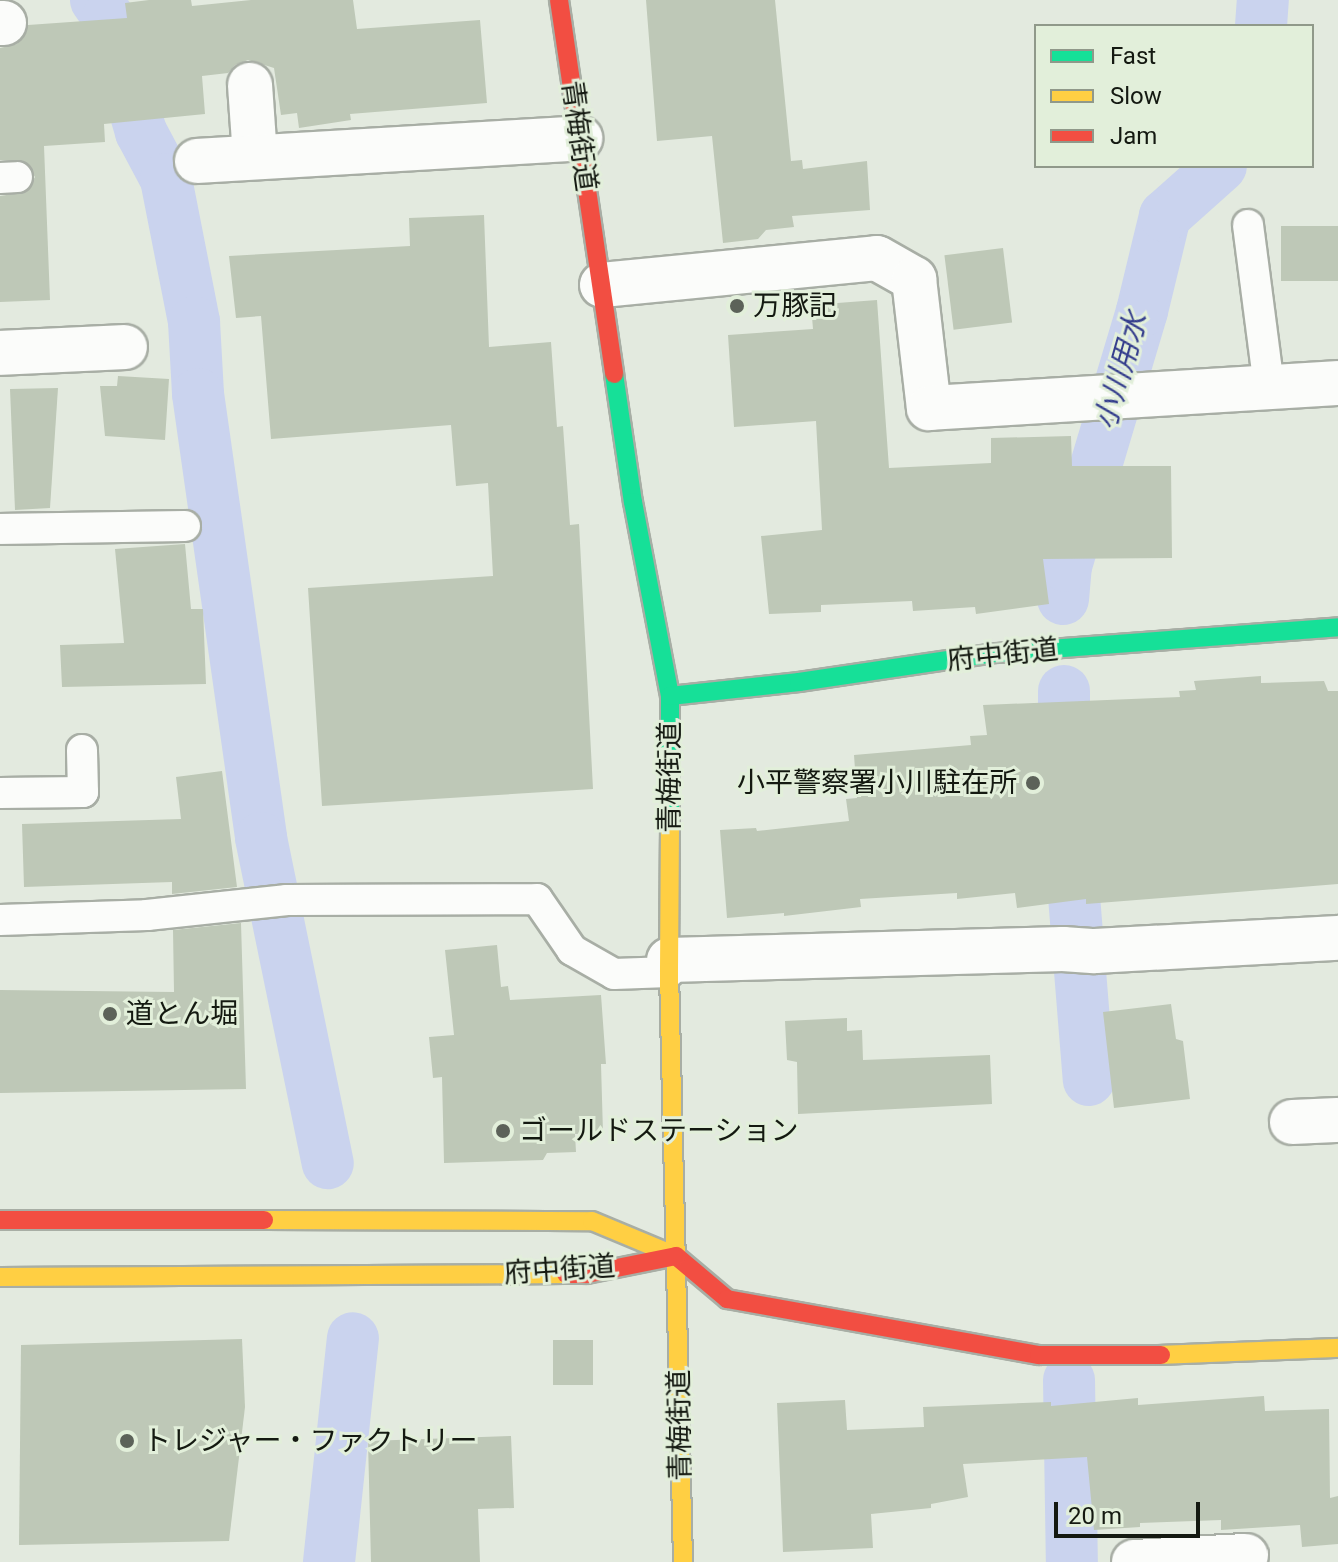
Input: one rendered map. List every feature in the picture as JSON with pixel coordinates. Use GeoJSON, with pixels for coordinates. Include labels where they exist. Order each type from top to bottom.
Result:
{"type":"FeatureCollection","features":[{"type":"Feature","properties":{"kind":"main road","name":"青梅街道"},"geometry":{"type":"LineString","coordinates":[[559,0],[633,502],[670,696],[669,966],[683,1562]]}},
{"type":"Feature","properties":{"kind":"main road","name":"府中街道"},"geometry":{"type":"LineString","coordinates":[[670,696],[799,682],[996,653],[1338,627]]}},
{"type":"Feature","properties":{"kind":"main road","name":"府中街道"},"geometry":{"type":"LineString","coordinates":[[0,1220],[592,1221],[676,1256]]}},
{"type":"Feature","properties":{"kind":"main road","name":"府中街道"},"geometry":{"type":"LineString","coordinates":[[0,1277],[587,1274],[676,1256]]}},
{"type":"Feature","properties":{"kind":"main road"},"geometry":{"type":"LineString","coordinates":[[676,1256],[727,1299],[1039,1355],[1108,1357],[1338,1348]]}},
{"type":"Feature","properties":{"kind":"street"},"geometry":{"type":"LineString","coordinates":[[250,85],[255,157]]}},
{"type":"Feature","properties":{"kind":"street"},"geometry":{"type":"LineString","coordinates":[[197,161],[580,138]]}},
{"type":"Feature","properties":{"kind":"street"},"geometry":{"type":"LineString","coordinates":[[602,285],[877,258],[914,279],[929,408],[1338,383]]}},
{"type":"Feature","properties":{"kind":"street"},"geometry":{"type":"LineString","coordinates":[[0,353],[125,347]]}},
{"type":"Feature","properties":{"kind":"street"},"geometry":{"type":"LineString","coordinates":[[669,966],[1338,938]]}},
{"type":"Feature","properties":{"kind":"street"},"geometry":{"type":"LineString","coordinates":[[1292,1122],[1338,1120]]}},
{"type":"Feature","properties":{"kind":"street"},"geometry":{"type":"LineString","coordinates":[[1134,1562],[1246,1556]]}},
{"type":"Feature","properties":{"kind":"lane"},"geometry":{"type":"LineString","coordinates":[[1248,225],[1269,387]]}},
{"type":"Feature","properties":{"kind":"lane"},"geometry":{"type":"LineString","coordinates":[[0,529],[185,526]]}},
{"type":"Feature","properties":{"kind":"lane"},"geometry":{"type":"LineString","coordinates":[[0,793],[83,792],[82,750]]}},
{"type":"Feature","properties":{"kind":"lane"},"geometry":{"type":"LineString","coordinates":[[0,920],[147,915],[287,900],[537,899],[572,950],[614,974],[669,966]]}},
{"type":"Feature","properties":{"kind":"building"},"geometry":{"type":"Polygon","coordinates":[[[191,0],[192,6],[251,0],[353,0],[357,29],[480,20],[487,103],[350,114],[351,120],[299,128],[297,113],[281,115],[274,68],[248,60],[235,65],[228,73],[202,76],[205,114],[104,124],[105,142],[44,146],[50,300],[0,302],[0,196],[26,192],[35,177],[24,161],[0,160],[0,48],[17,44],[28,25],[127,18],[125,3],[191,0]]]}},
{"type":"Feature","properties":{"kind":"building"},"geometry":{"type":"Polygon","coordinates":[[[646,0],[775,0],[791,161],[802,160],[803,169],[867,161],[870,210],[792,216],[794,227],[766,230],[758,239],[723,243],[712,136],[657,141],[646,0]]]}},
{"type":"Feature","properties":{"kind":"building"},"geometry":{"type":"Polygon","coordinates":[[[484,215],[489,347],[551,342],[557,427],[563,426],[570,525],[579,524],[593,789],[322,806],[308,588],[493,576],[488,483],[456,486],[451,425],[271,439],[261,316],[236,318],[229,256],[410,246],[409,218],[484,215]]]}},
{"type":"Feature","properties":{"kind":"building"},"geometry":{"type":"Polygon","coordinates":[[[1281,226],[1338,226],[1338,281],[1281,281],[1281,226]]]}},
{"type":"Feature","properties":{"kind":"building"},"geometry":{"type":"Polygon","coordinates":[[[1003,248],[1012,322],[954,330],[944,255],[1003,248]]]}},
{"type":"Feature","properties":{"kind":"building"},"geometry":{"type":"Polygon","coordinates":[[[877,300],[889,468],[991,463],[991,438],[1071,436],[1072,466],[1171,466],[1172,558],[1043,559],[1049,604],[976,614],[975,607],[913,611],[912,601],[821,605],[821,612],[769,614],[761,536],[822,530],[816,421],[734,427],[728,335],[813,329],[811,305],[877,300]]]}},
{"type":"Feature","properties":{"kind":"building"},"geometry":{"type":"Polygon","coordinates":[[[118,376],[169,379],[165,440],[105,436],[100,386],[117,386],[118,376]]]}},
{"type":"Feature","properties":{"kind":"building"},"geometry":{"type":"Polygon","coordinates":[[[58,388],[50,508],[15,510],[10,389],[58,388]]]}},
{"type":"Feature","properties":{"kind":"building"},"geometry":{"type":"Polygon","coordinates":[[[185,544],[191,609],[203,609],[206,684],[62,687],[60,645],[124,643],[115,549],[185,544]]]}},
{"type":"Feature","properties":{"kind":"building"},"geometry":{"type":"Polygon","coordinates":[[[1261,676],[1261,683],[1324,681],[1328,691],[1338,691],[1338,884],[1086,904],[1086,899],[1017,908],[1015,893],[957,899],[957,893],[860,899],[861,907],[784,916],[784,913],[727,918],[720,830],[756,828],[757,831],[849,821],[846,799],[857,798],[854,755],[971,745],[970,736],[987,735],[983,705],[1180,697],[1179,691],[1196,690],[1194,681],[1261,676]]]}},
{"type":"Feature","properties":{"kind":"building"},"geometry":{"type":"Polygon","coordinates":[[[222,771],[237,887],[172,894],[172,882],[24,887],[22,824],[181,819],[176,777],[222,771]]]}},
{"type":"Feature","properties":{"kind":"building"},"geometry":{"type":"Polygon","coordinates":[[[241,923],[246,1089],[0,1093],[0,990],[174,992],[173,930],[241,923]]]}},
{"type":"Feature","properties":{"kind":"building"},"geometry":{"type":"Polygon","coordinates":[[[497,945],[501,987],[508,986],[510,1000],[601,995],[606,1064],[601,1064],[603,1133],[575,1134],[576,1152],[547,1153],[543,1160],[444,1163],[442,1077],[433,1078],[429,1037],[454,1035],[445,950],[497,945]]]}},
{"type":"Feature","properties":{"kind":"building"},"geometry":{"type":"Polygon","coordinates":[[[1171,1004],[1176,1039],[1183,1041],[1190,1099],[1114,1108],[1103,1012],[1171,1004]]]}},
{"type":"Feature","properties":{"kind":"building"},"geometry":{"type":"Polygon","coordinates":[[[847,1018],[847,1031],[862,1030],[863,1060],[990,1055],[992,1104],[798,1114],[797,1062],[787,1060],[785,1021],[847,1018]]]}},
{"type":"Feature","properties":{"kind":"building"},"geometry":{"type":"Polygon","coordinates":[[[242,1339],[245,1407],[229,1541],[19,1545],[21,1345],[242,1339]]]}},
{"type":"Feature","properties":{"kind":"building"},"geometry":{"type":"Polygon","coordinates":[[[553,1340],[593,1340],[593,1385],[553,1385],[553,1340]]]}},
{"type":"Feature","properties":{"kind":"building"},"geometry":{"type":"Polygon","coordinates":[[[1264,1396],[1265,1411],[1329,1409],[1330,1498],[1338,1496],[1338,1544],[1302,1547],[1300,1525],[1221,1530],[1221,1520],[1140,1523],[1140,1527],[1094,1530],[1087,1457],[963,1464],[968,1497],[931,1504],[931,1508],[871,1514],[873,1548],[783,1552],[777,1403],[845,1400],[847,1430],[924,1427],[923,1407],[1051,1402],[1051,1406],[1138,1398],[1138,1405],[1264,1396]]]}},
{"type":"Feature","properties":{"kind":"building"},"geometry":{"type":"Polygon","coordinates":[[[511,1436],[514,1508],[478,1509],[480,1562],[371,1562],[368,1441],[511,1436]]]}},
{"type":"Feature","properties":{"kind":"waterway"},"geometry":{"type":"LineString","coordinates":[[96,0],[108,17],[141,132],[166,179],[194,322],[198,394],[261,838],[328,1163]]}},
{"type":"Feature","properties":{"kind":"waterway","name":"小川用水"},"geometry":{"type":"LineString","coordinates":[[1261,24],[1263,0]]}},
{"type":"Feature","properties":{"kind":"waterway","name":"小川用水"},"geometry":{"type":"LineString","coordinates":[[1063,599],[1066,566],[1142,311],[1165,216],[1219,168]]}},
{"type":"Feature","properties":{"kind":"waterway","name":"小川用水"},"geometry":{"type":"LineString","coordinates":[[1064,691],[1064,772],[1089,1080]]}},
{"type":"Feature","properties":{"kind":"waterway"},"geometry":{"type":"LineString","coordinates":[[329,1562],[353,1338]]}},
{"type":"Feature","properties":{"kind":"waterway","name":"小川用水"},"geometry":{"type":"LineString","coordinates":[[1069,1380],[1072,1562]]}},
{"type":"Feature","properties":{"kind":"traffic: fast"},"geometry":{"type":"LineString","coordinates":[[614,374],[633,502],[670,696],[670,827]]}},
{"type":"Feature","properties":{"kind":"traffic: fast"},"geometry":{"type":"LineString","coordinates":[[670,696],[799,682],[996,653],[1338,627]]}},
{"type":"Feature","properties":{"kind":"traffic: slow"},"geometry":{"type":"LineString","coordinates":[[670,827],[669,972],[683,1562]]}},
{"type":"Feature","properties":{"kind":"traffic: slow"},"geometry":{"type":"LineString","coordinates":[[264,1220],[592,1221],[676,1256]]}},
{"type":"Feature","properties":{"kind":"traffic: slow"},"geometry":{"type":"LineString","coordinates":[[0,1277],[566,1274]]}},
{"type":"Feature","properties":{"kind":"traffic: slow"},"geometry":{"type":"LineString","coordinates":[[1161,1355],[1338,1348]]}},
{"type":"Feature","properties":{"kind":"traffic: jam"},"geometry":{"type":"LineString","coordinates":[[559,0],[614,374]]}},
{"type":"Feature","properties":{"kind":"traffic: jam"},"geometry":{"type":"LineString","coordinates":[[0,1220],[264,1220]]}},
{"type":"Feature","properties":{"kind":"traffic: jam"},"geometry":{"type":"LineString","coordinates":[[676,1256],[727,1299],[1039,1355],[1161,1355]]}},
{"type":"Feature","properties":{"kind":"traffic: jam"},"geometry":{"type":"LineString","coordinates":[[566,1274],[587,1274],[676,1256]]}},
{"type":"Feature","properties":{"kind":"place","name":"万豚記"},"geometry":{"type":"Point","coordinates":[737,306]}},
{"type":"Feature","properties":{"kind":"place","name":"小平警察署小川駐在所"},"geometry":{"type":"Point","coordinates":[1033,783]}},
{"type":"Feature","properties":{"kind":"place","name":"道とん堀"},"geometry":{"type":"Point","coordinates":[110,1014]}},
{"type":"Feature","properties":{"kind":"place","name":"ゴールドステーション"},"geometry":{"type":"Point","coordinates":[503,1131]}},
{"type":"Feature","properties":{"kind":"place","name":"トレジャー・ファクトリー"},"geometry":{"type":"Point","coordinates":[127,1441]}}]}
